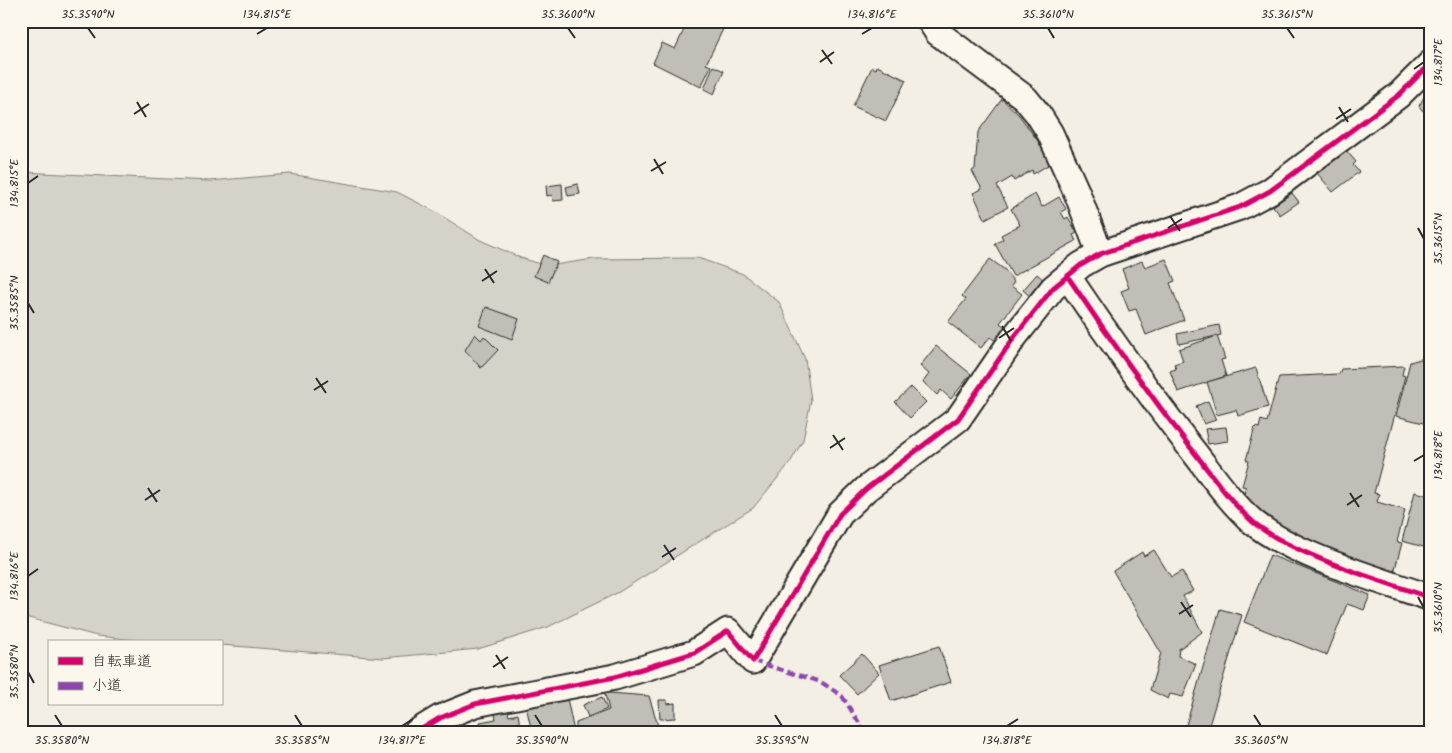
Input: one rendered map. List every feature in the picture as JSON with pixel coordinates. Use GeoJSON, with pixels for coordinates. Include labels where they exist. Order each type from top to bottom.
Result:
{"type":"FeatureCollection","features":[{"type":"Feature","properties":{"kind":"street"},"geometry":{"type":"LineString","coordinates":[[930,21],[938,33],[1025,98],[1038,114],[1050,133],[1077,192],[1100,254]]}},
{"type":"Feature","properties":{"kind":"street"},"geometry":{"type":"LineString","coordinates":[[417,732],[440,718],[475,704],[615,677],[694,654],[728,631],[753,661],[840,514],[866,489],[958,419],[1015,336],[1053,288],[1068,278],[1081,265],[1100,254],[1240,207],[1270,191],[1399,95],[1431,63]]}},
{"type":"Feature","properties":{"kind":"street"},"geometry":{"type":"LineString","coordinates":[[1068,278],[1170,420],[1231,499],[1254,523],[1283,541],[1317,557],[1431,598]]}},
{"type":"Feature","properties":{"kind":"shaded area"},"geometry":{"type":"Polygon","coordinates":[[[21,172],[210,181],[290,174],[397,192],[434,211],[480,240],[521,258],[547,266],[594,259],[698,258],[743,274],[779,302],[805,359],[811,400],[803,440],[790,463],[753,508],[619,592],[548,627],[478,649],[383,658],[222,645],[222,640],[136,640],[97,636],[21,616],[21,172]]]}},
{"type":"Feature","properties":{"kind":"building"},"geometry":{"type":"Polygon","coordinates":[[[688,21],[727,21],[706,64],[711,66],[701,87],[653,63],[662,43],[675,49],[688,21]]]}},
{"type":"Feature","properties":{"kind":"building"},"geometry":{"type":"Polygon","coordinates":[[[713,66],[724,71],[714,94],[704,89],[713,66]]]}},
{"type":"Feature","properties":{"kind":"building"},"geometry":{"type":"Polygon","coordinates":[[[877,66],[906,80],[886,121],[853,106],[872,67],[876,69],[877,66]]]}},
{"type":"Feature","properties":{"kind":"building"},"geometry":{"type":"Polygon","coordinates":[[[1429,88],[1431,89],[1431,115],[1419,106],[1429,88]]]}},
{"type":"Feature","properties":{"kind":"building"},"geometry":{"type":"Polygon","coordinates":[[[1002,99],[1019,115],[1053,162],[1033,174],[1032,170],[1014,181],[1012,177],[997,186],[1008,207],[985,219],[973,193],[982,189],[972,171],[975,169],[978,132],[1002,99]]]}},
{"type":"Feature","properties":{"kind":"building"},"geometry":{"type":"Polygon","coordinates":[[[1346,150],[1356,162],[1353,165],[1359,172],[1333,192],[1317,173],[1346,150]]]}},
{"type":"Feature","properties":{"kind":"building"},"geometry":{"type":"Polygon","coordinates":[[[562,184],[563,200],[553,201],[552,195],[547,196],[546,186],[562,184]]]}},
{"type":"Feature","properties":{"kind":"building"},"geometry":{"type":"Polygon","coordinates":[[[578,184],[580,194],[568,196],[566,187],[578,184]]]}},
{"type":"Feature","properties":{"kind":"building"},"geometry":{"type":"Polygon","coordinates":[[[1292,193],[1299,202],[1280,215],[1273,206],[1292,193]]]}},
{"type":"Feature","properties":{"kind":"building"},"geometry":{"type":"Polygon","coordinates":[[[1035,194],[1042,207],[1059,197],[1066,209],[1061,212],[1065,219],[1068,217],[1077,233],[1073,235],[1076,241],[1013,276],[995,244],[1003,239],[1001,235],[1020,225],[1011,209],[1035,194]]]}},
{"type":"Feature","properties":{"kind":"building"},"geometry":{"type":"Polygon","coordinates":[[[543,255],[557,262],[548,282],[534,276],[543,255]]]}},
{"type":"Feature","properties":{"kind":"building"},"geometry":{"type":"Polygon","coordinates":[[[990,259],[1005,270],[1014,282],[1011,286],[1022,294],[1000,323],[1006,328],[996,341],[990,337],[981,348],[948,322],[966,299],[962,296],[990,259]]]}},
{"type":"Feature","properties":{"kind":"building"},"geometry":{"type":"Polygon","coordinates":[[[1166,259],[1175,281],[1170,283],[1184,320],[1146,335],[1136,309],[1129,311],[1121,291],[1129,288],[1122,269],[1142,261],[1145,267],[1166,259]]]}},
{"type":"Feature","properties":{"kind":"building"},"geometry":{"type":"Polygon","coordinates":[[[1037,274],[1047,283],[1033,299],[1023,290],[1037,274]]]}},
{"type":"Feature","properties":{"kind":"building"},"geometry":{"type":"Polygon","coordinates":[[[486,307],[519,319],[512,339],[479,326],[486,307]]]}},
{"type":"Feature","properties":{"kind":"building"},"geometry":{"type":"Polygon","coordinates":[[[1219,325],[1221,335],[1179,344],[1177,334],[1219,325]]]}},
{"type":"Feature","properties":{"kind":"building"},"geometry":{"type":"Polygon","coordinates":[[[475,334],[481,340],[484,336],[498,350],[481,368],[465,350],[475,334]]]}},
{"type":"Feature","properties":{"kind":"building"},"geometry":{"type":"Polygon","coordinates":[[[1217,336],[1225,359],[1221,360],[1226,376],[1178,392],[1170,371],[1176,369],[1174,364],[1183,361],[1179,349],[1217,336]]]}},
{"type":"Feature","properties":{"kind":"building"},"geometry":{"type":"Polygon","coordinates":[[[936,346],[971,374],[951,399],[941,390],[937,395],[923,382],[929,374],[920,366],[936,346]]]}},
{"type":"Feature","properties":{"kind":"building"},"geometry":{"type":"Polygon","coordinates":[[[1431,356],[1431,425],[1396,416],[1410,362],[1431,356]]]}},
{"type":"Feature","properties":{"kind":"building"},"geometry":{"type":"Polygon","coordinates":[[[1404,366],[1402,375],[1405,376],[1374,493],[1379,494],[1377,502],[1405,510],[1397,542],[1402,543],[1393,576],[1345,562],[1347,555],[1294,536],[1241,503],[1246,487],[1242,486],[1249,461],[1246,460],[1255,427],[1259,428],[1261,420],[1267,422],[1279,377],[1339,374],[1341,369],[1404,366]]]}},
{"type":"Feature","properties":{"kind":"building"},"geometry":{"type":"Polygon","coordinates":[[[1256,368],[1268,407],[1238,416],[1236,410],[1217,415],[1207,382],[1256,368]]]}},
{"type":"Feature","properties":{"kind":"building"},"geometry":{"type":"Polygon","coordinates":[[[911,387],[926,402],[910,418],[895,402],[911,387]]]}},
{"type":"Feature","properties":{"kind":"building"},"geometry":{"type":"Polygon","coordinates":[[[1208,401],[1216,420],[1204,424],[1196,406],[1208,401]]]}},
{"type":"Feature","properties":{"kind":"building"},"geometry":{"type":"Polygon","coordinates":[[[1226,427],[1228,441],[1208,444],[1205,429],[1226,427]]]}},
{"type":"Feature","properties":{"kind":"building"},"geometry":{"type":"Polygon","coordinates":[[[1415,492],[1431,496],[1431,549],[1402,541],[1415,492]]]}},
{"type":"Feature","properties":{"kind":"building"},"geometry":{"type":"Polygon","coordinates":[[[1154,550],[1171,577],[1182,571],[1193,591],[1183,596],[1202,632],[1179,649],[1178,656],[1196,664],[1183,697],[1170,694],[1168,699],[1150,690],[1161,653],[1113,571],[1142,552],[1144,556],[1154,550]]]}},
{"type":"Feature","properties":{"kind":"building"},"geometry":{"type":"Polygon","coordinates":[[[1270,555],[1370,595],[1364,610],[1347,604],[1327,655],[1244,622],[1270,555]]]}},
{"type":"Feature","properties":{"kind":"building"},"geometry":{"type":"Polygon","coordinates":[[[1220,609],[1242,615],[1207,732],[1184,732],[1220,609]]]}},
{"type":"Feature","properties":{"kind":"building"},"geometry":{"type":"Polygon","coordinates":[[[939,646],[951,682],[891,701],[879,665],[939,646]]]}},
{"type":"Feature","properties":{"kind":"building"},"geometry":{"type":"Polygon","coordinates":[[[862,654],[879,673],[857,694],[839,675],[862,654]]]}},
{"type":"Feature","properties":{"kind":"building"},"geometry":{"type":"Polygon","coordinates":[[[605,694],[649,696],[659,729],[651,732],[576,732],[576,723],[609,710],[605,694]]]}},
{"type":"Feature","properties":{"kind":"building"},"geometry":{"type":"Polygon","coordinates":[[[602,697],[607,709],[588,717],[583,705],[602,697]]]}},
{"type":"Feature","properties":{"kind":"building"},"geometry":{"type":"Polygon","coordinates":[[[567,698],[574,732],[532,732],[526,706],[567,698]]]}},
{"type":"Feature","properties":{"kind":"building"},"geometry":{"type":"Polygon","coordinates":[[[659,700],[667,700],[667,704],[675,703],[675,718],[660,719],[659,700]]]}},
{"type":"Feature","properties":{"kind":"building"},"geometry":{"type":"Polygon","coordinates":[[[507,707],[509,716],[518,714],[521,732],[482,732],[480,722],[496,719],[494,710],[507,707]]]}},
{"type":"Feature","properties":{"kind":"marked path"},"geometry":{"type":"LineString","coordinates":[[753,661],[821,682],[842,696],[865,732]]}},
{"type":"Feature","properties":{"kind":"cycle path"},"geometry":{"type":"LineString","coordinates":[[417,732],[440,718],[475,704],[615,677],[694,653],[728,631],[753,661],[840,514],[866,489],[958,419],[1015,336],[1053,288],[1081,265],[1100,254],[1240,207],[1270,191],[1399,95],[1431,63]]}},
{"type":"Feature","properties":{"kind":"cycle path"},"geometry":{"type":"LineString","coordinates":[[1068,277],[1174,426],[1228,496],[1253,522],[1291,546],[1314,556],[1431,598]]}}]}
